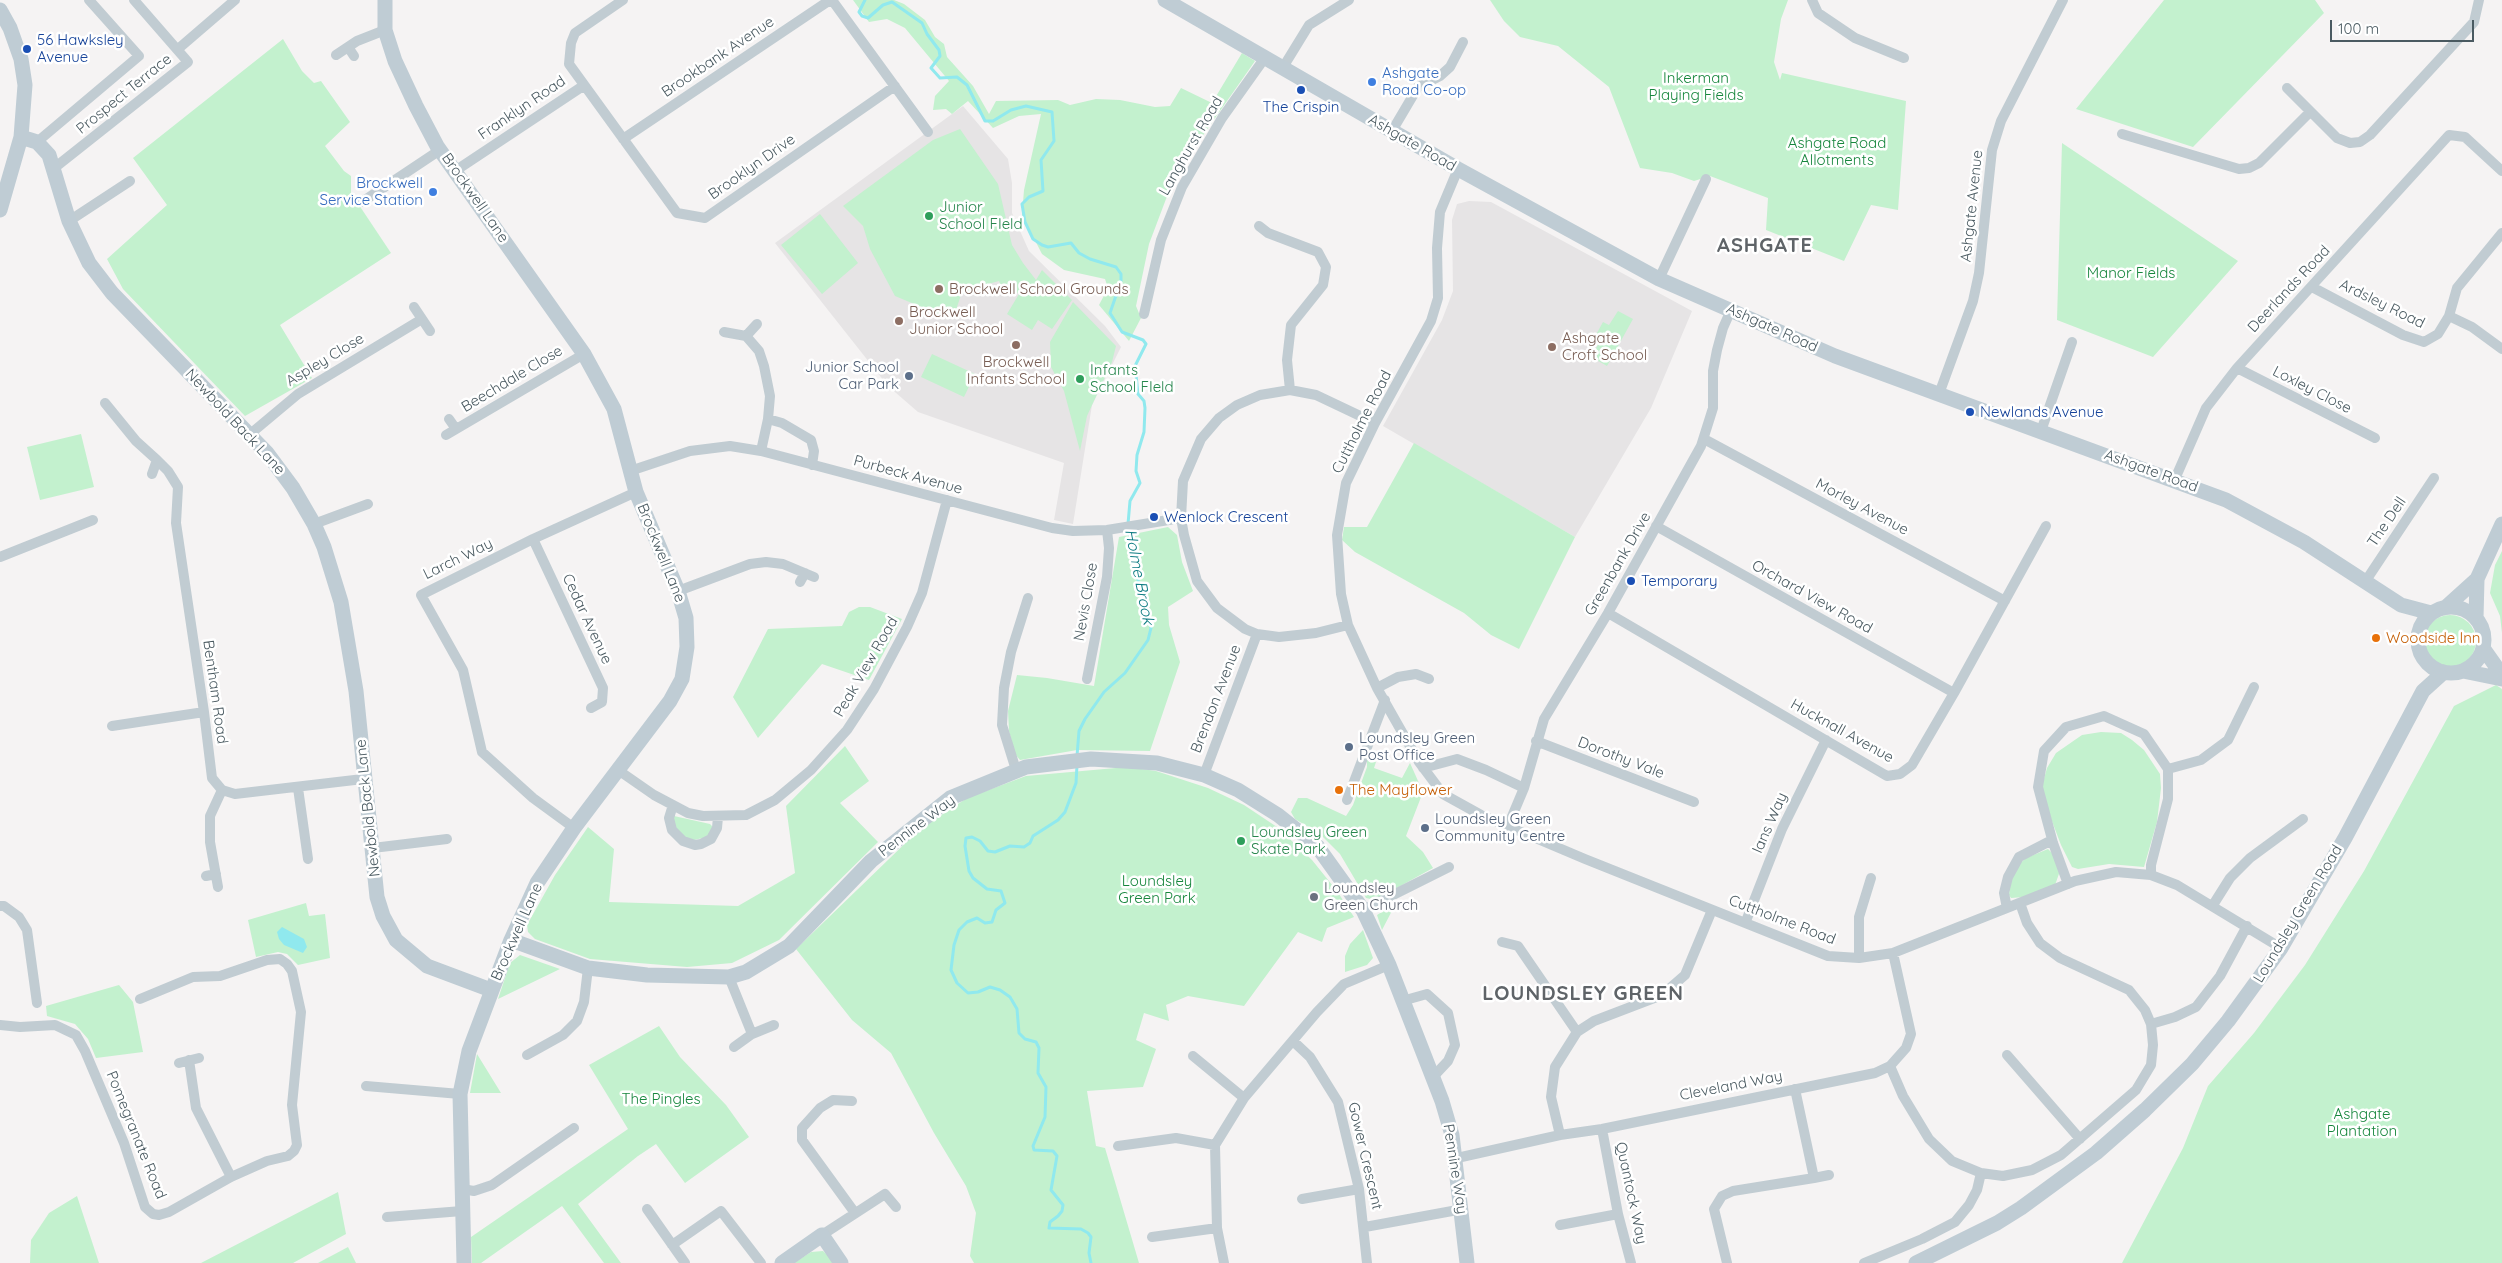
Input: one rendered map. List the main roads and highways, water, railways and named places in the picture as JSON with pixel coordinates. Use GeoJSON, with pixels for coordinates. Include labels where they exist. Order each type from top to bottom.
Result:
{"type":"FeatureCollection","features":[{"type":"Feature","properties":{"kind":"water"},"geometry":{"type":"Polygon","coordinates":[[[282,927],[304,939],[307,947],[303,953],[284,945],[279,939],[277,932],[282,927]]]}},
{"type":"Feature","properties":{"kind":"waterway","name":"Holme Brook"},"geometry":{"type":"LineString","coordinates":[[865,0],[859,12],[862,16],[868,18],[883,5],[892,2],[922,23],[927,34],[939,50],[940,56],[931,68],[940,78],[957,77],[967,85],[985,121],[993,121],[1011,110],[1026,106],[1052,112],[1054,141],[1041,160],[1043,191],[1029,197],[1022,204],[1025,222],[1033,239],[1042,245],[1048,247],[1071,243],[1079,253],[1090,259],[1116,267],[1121,274],[1121,281],[1110,313],[1122,332],[1143,340],[1146,344],[1135,366],[1138,394],[1144,401],[1145,408],[1144,432],[1137,455],[1136,471],[1140,483],[1130,501],[1128,524],[1140,591],[1151,628],[1148,640],[1125,673],[1104,692],[1085,719],[1079,731],[1077,756]]}},
{"type":"Feature","properties":{"kind":"waterway","name":"Holme Brook"},"geometry":{"type":"LineString","coordinates":[[1077,765],[1076,783],[1065,812],[1058,820],[1033,836],[1030,843],[1024,847],[1010,846],[995,852],[988,851],[980,841],[972,837],[966,838],[965,846],[969,871],[973,878],[987,889],[1001,891],[1005,903],[996,910],[992,922],[985,923],[977,918],[967,922],[959,930],[954,945],[951,970],[957,983],[968,993],[978,992],[990,987],[1000,990],[1010,997],[1017,1009],[1019,1033],[1025,1039],[1036,1042],[1039,1048],[1038,1073],[1046,1087],[1045,1117],[1033,1146],[1034,1150],[1053,1151],[1057,1156],[1051,1190],[1063,1205],[1062,1211],[1050,1222],[1049,1228],[1081,1229],[1088,1233],[1091,1237],[1089,1253],[1091,1263]]}},
{"type":"Feature","properties":{"kind":"place","name":"56 Hawksley Avenue"},"geometry":{"type":"Point","coordinates":[27,49]}},
{"type":"Feature","properties":{"kind":"place","name":"Ashgate Road Co-op"},"geometry":{"type":"Point","coordinates":[1372,82]}},
{"type":"Feature","properties":{"kind":"place","name":"The Crispin"},"geometry":{"type":"Point","coordinates":[1301,90]}},
{"type":"Feature","properties":{"kind":"place","name":"Brockwell Service Station"},"geometry":{"type":"Point","coordinates":[433,192]}},
{"type":"Feature","properties":{"kind":"place","name":"Junior School FIeld"},"geometry":{"type":"Point","coordinates":[929,216]}},
{"type":"Feature","properties":{"kind":"place","name":"Brockwell School Grounds"},"geometry":{"type":"Point","coordinates":[939,289]}},
{"type":"Feature","properties":{"kind":"place","name":"Brockwell Junior School"},"geometry":{"type":"Point","coordinates":[899,321]}},
{"type":"Feature","properties":{"kind":"place","name":"Brockwell Infants School"},"geometry":{"type":"Point","coordinates":[1016,345]}},
{"type":"Feature","properties":{"kind":"place","name":"Ashgate Croft School"},"geometry":{"type":"Point","coordinates":[1552,347]}},
{"type":"Feature","properties":{"kind":"place","name":"Junior School Car Park"},"geometry":{"type":"Point","coordinates":[909,376]}},
{"type":"Feature","properties":{"kind":"place","name":"Infants School FIeld"},"geometry":{"type":"Point","coordinates":[1080,379]}},
{"type":"Feature","properties":{"kind":"place","name":"Newlands Avenue"},"geometry":{"type":"Point","coordinates":[1970,412]}},
{"type":"Feature","properties":{"kind":"place","name":"Wenlock Crescent"},"geometry":{"type":"Point","coordinates":[1154,517]}},
{"type":"Feature","properties":{"kind":"place","name":"Temporary"},"geometry":{"type":"Point","coordinates":[1631,581]}},
{"type":"Feature","properties":{"kind":"place","name":"Woodside Inn"},"geometry":{"type":"Point","coordinates":[2376,638]}},
{"type":"Feature","properties":{"kind":"place","name":"Loundsley Green Post Office"},"geometry":{"type":"Point","coordinates":[1349,747]}},
{"type":"Feature","properties":{"kind":"place","name":"The Mayflower"},"geometry":{"type":"Point","coordinates":[1339,790]}},
{"type":"Feature","properties":{"kind":"place","name":"Loundsley Green Community Centre"},"geometry":{"type":"Point","coordinates":[1425,828]}},
{"type":"Feature","properties":{"kind":"place","name":"Loundsley Green Skate Park"},"geometry":{"type":"Point","coordinates":[1241,841]}},
{"type":"Feature","properties":{"kind":"place","name":"Loundsley Green Church"},"geometry":{"type":"Point","coordinates":[1314,897]}},
{"type":"Feature","properties":{"kind":"district","name":"ASHGATE"},"geometry":{"type":"Point","coordinates":[1765,246]}},
{"type":"Feature","properties":{"kind":"district","name":"LOUNDSLEY GREEN"},"geometry":{"type":"Point","coordinates":[1583,994]}},
{"type":"Feature","properties":{"kind":"park label","name":"Inkerman Playing Fields"},"geometry":{"type":"Point","coordinates":[1696,86]}},
{"type":"Feature","properties":{"kind":"park label","name":"Ashgate Road Allotments"},"geometry":{"type":"Point","coordinates":[1837,152]}},
{"type":"Feature","properties":{"kind":"park label","name":"Manor Fields"},"geometry":{"type":"Point","coordinates":[2131,273]}},
{"type":"Feature","properties":{"kind":"park label","name":"Loundsley Green Park"},"geometry":{"type":"Point","coordinates":[1157,890]}},
{"type":"Feature","properties":{"kind":"park label","name":"The Pingles"},"geometry":{"type":"Point","coordinates":[661,1099]}},
{"type":"Feature","properties":{"kind":"park label","name":"Ashgate Plantation"},"geometry":{"type":"Point","coordinates":[2362,1122]}}]}
